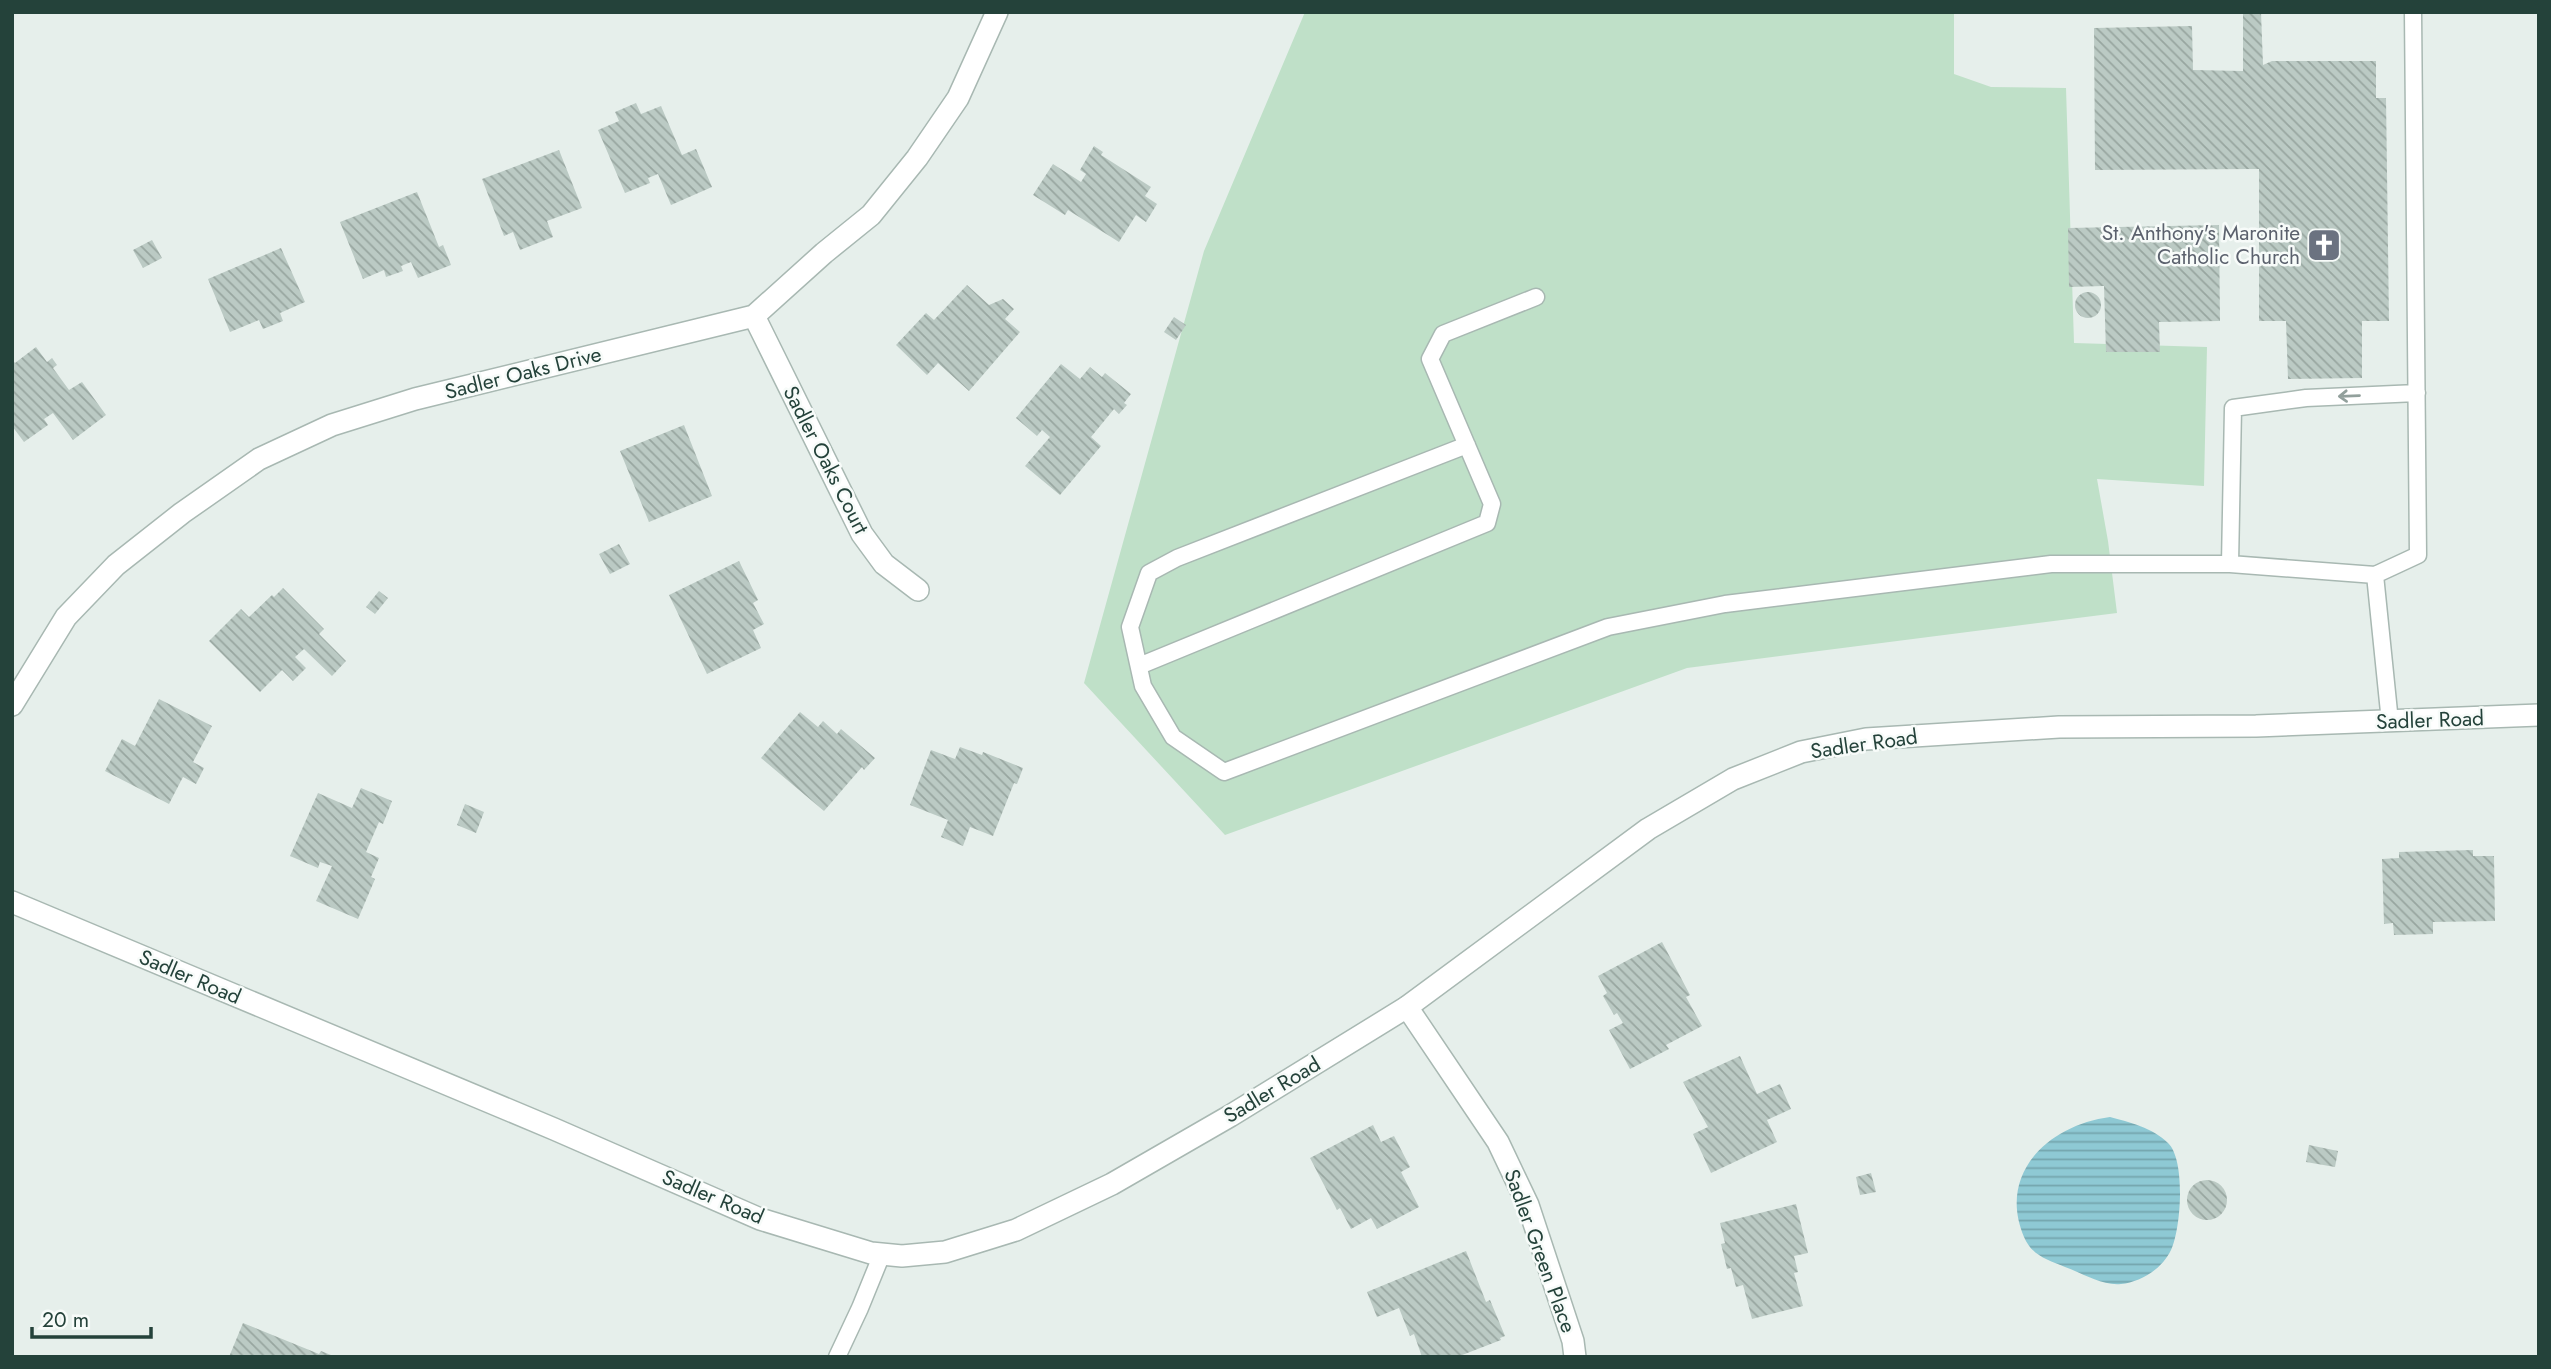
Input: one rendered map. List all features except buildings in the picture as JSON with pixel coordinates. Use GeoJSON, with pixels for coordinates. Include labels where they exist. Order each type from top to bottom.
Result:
{"type":"FeatureCollection","features":[{"type":"Feature","properties":{"kind":"street","name":"Sadler Oaks Drive"},"geometry":{"type":"LineString","coordinates":[[12,705],[66,617],[116,565],[182,513],[259,459],[332,425],[415,399],[754,316],[824,253],[872,215],[917,158],[958,99],[997,12]]}},
{"type":"Feature","properties":{"kind":"street","name":"Sadler Oaks Court"},"geometry":{"type":"LineString","coordinates":[[754,316],[862,534],[884,564],[918,590]]}},
{"type":"Feature","properties":{"kind":"street","name":"Sadler Road"},"geometry":{"type":"LineString","coordinates":[[12,902],[554,1129],[760,1219],[870,1253],[902,1256],[945,1252],[1016,1230],[1112,1184],[1230,1116],[1407,1007],[1648,829],[1733,779],[1801,752],[1866,739],[2059,727],[2256,726],[2539,715]]}},
{"type":"Feature","properties":{"kind":"street","name":"Sadler Green Place"},"geometry":{"type":"LineString","coordinates":[[1407,1007],[1498,1142],[1528,1205],[1576,1357]]}},
{"type":"Feature","properties":{"kind":"lane"},"geometry":{"type":"LineString","coordinates":[[1467,445],[1189,553],[1149,573],[1130,626],[1143,686],[1174,737],[1224,772],[1608,627],[1726,604],[2052,564],[2230,564],[2375,575],[2418,555],[2413,12]]}},
{"type":"Feature","properties":{"kind":"lane"},"geometry":{"type":"LineString","coordinates":[[1139,666],[1487,523],[1492,504],[1430,359],[1443,334],[1536,297]]}},
{"type":"Feature","properties":{"kind":"lane"},"geometry":{"type":"LineString","coordinates":[[2230,564],[2233,408],[2305,398],[2417,393]]}},
{"type":"Feature","properties":{"kind":"lane"},"geometry":{"type":"LineString","coordinates":[[2375,575],[2390,722]]}},
{"type":"Feature","properties":{"kind":"lane"},"geometry":{"type":"LineString","coordinates":[[836,1357],[882,1254]]}},
{"type":"Feature","properties":{"kind":"green space"},"geometry":{"type":"Polygon","coordinates":[[[1305,12],[1954,12],[1954,74],[1991,87],[2066,88],[2074,343],[2207,347],[2204,486],[2097,479],[2117,613],[1687,668],[1225,835],[1084,683],[1204,251],[1305,12]]]}},
{"type":"Feature","properties":{"kind":"water"},"geometry":{"type":"Polygon","coordinates":[[[2110,1117],[2133,1123],[2168,1143],[2174,1152],[2179,1179],[2179,1211],[2171,1250],[2162,1263],[2150,1273],[2136,1281],[2121,1284],[2099,1281],[2041,1256],[2027,1243],[2017,1214],[2017,1192],[2023,1173],[2034,1156],[2067,1130],[2110,1117]]]}},
{"type":"Feature","properties":{"kind":"place","name":"St. Anthony's Maronite Catholic Church"},"geometry":{"type":"Point","coordinates":[2324,245]}}]}
